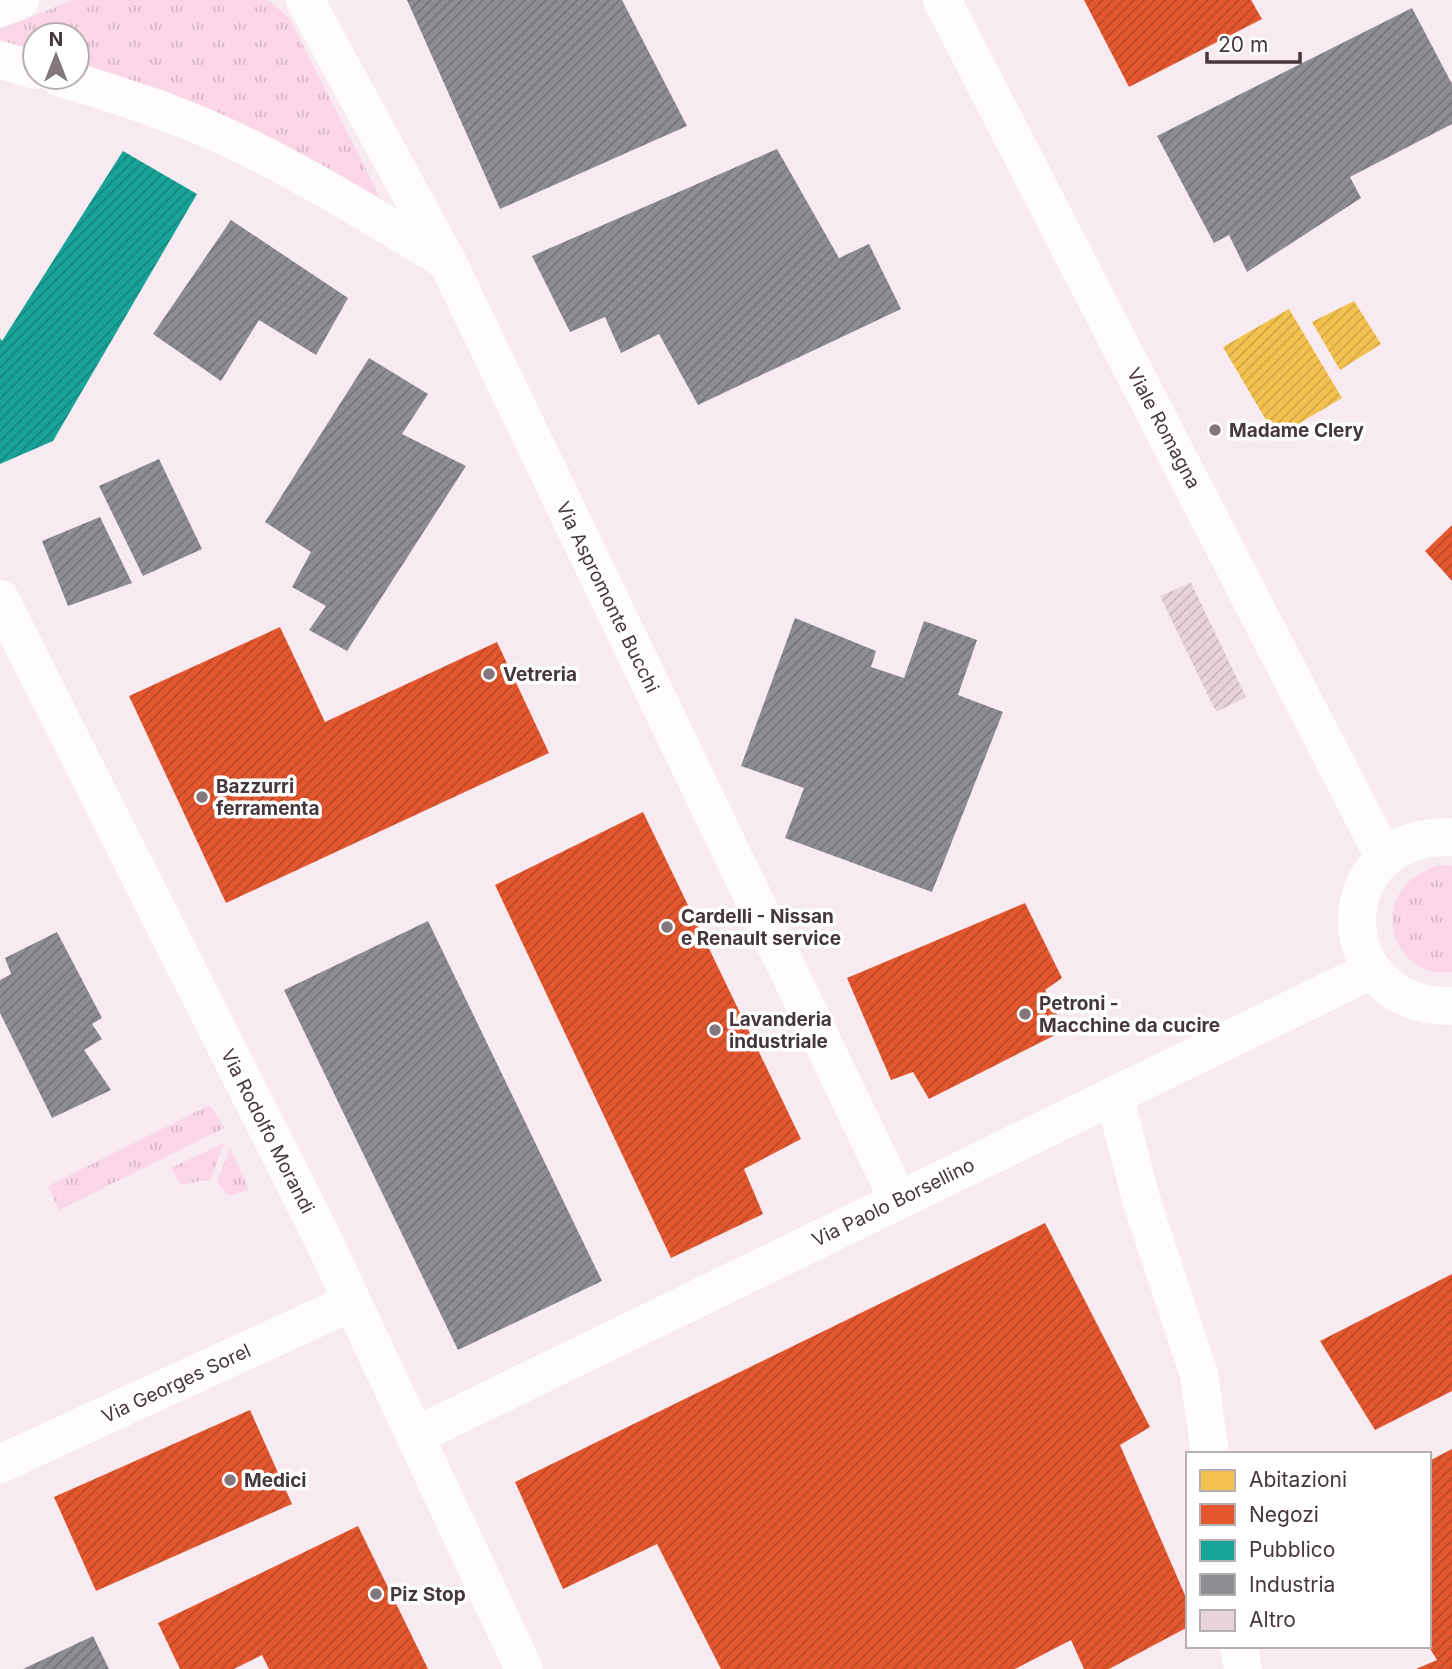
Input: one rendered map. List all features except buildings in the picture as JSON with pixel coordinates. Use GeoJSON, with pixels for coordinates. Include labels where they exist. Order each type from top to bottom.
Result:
{"type":"FeatureCollection","features":[{"type":"Feature","properties":{"kind":"street"},"geometry":{"type":"LineString","coordinates":[[0,8],[20,0]]}},
{"type":"Feature","properties":{"kind":"street","name":"Via Aspromonte Bucchi"},"geometry":{"type":"LineString","coordinates":[[305,0],[447,261],[898,1199]]}},
{"type":"Feature","properties":{"kind":"street","name":"Viale Romagna"},"geometry":{"type":"LineString","coordinates":[[943,0],[1384,857]]}},
{"type":"Feature","properties":{"kind":"street"},"geometry":{"type":"LineString","coordinates":[[0,60],[21,65]]}},
{"type":"Feature","properties":{"kind":"street"},"geometry":{"type":"LineString","coordinates":[[91,87],[207,129],[302,176],[447,261]]}},
{"type":"Feature","properties":{"kind":"street","name":"Via Rodolfo Morandi"},"geometry":{"type":"LineString","coordinates":[[0,598],[315,1224],[415,1436],[516,1666]]}},
{"type":"Feature","properties":{"kind":"street"},"geometry":{"type":"LineString","coordinates":[[1452,836],[1433,836],[1407,842],[1384,857],[1361,892],[1357,912],[1357,932],[1362,952],[1372,970],[1389,988],[1409,1000],[1433,1006],[1452,1006]]}},
{"type":"Feature","properties":{"kind":"street","name":"Via Paolo Borsellino"},"geometry":{"type":"LineString","coordinates":[[415,1436],[1372,970]]}},
{"type":"Feature","properties":{"kind":"street"},"geometry":{"type":"LineString","coordinates":[[1114,1095],[1140,1199],[1199,1374],[1210,1452]]}},
{"type":"Feature","properties":{"kind":"street","name":"Via Georges Sorel"},"geometry":{"type":"LineString","coordinates":[[0,1464],[352,1302]]}},
{"type":"Feature","properties":{"kind":"street"},"geometry":{"type":"LineString","coordinates":[[1239,1648],[1242,1669]]}},
{"type":"Feature","properties":{"kind":"green space"},"geometry":{"type":"Polygon","coordinates":[[[74,0],[268,0],[289,18],[381,199],[363,196],[274,142],[165,90],[91,70],[91,21],[21,21],[21,51],[11,48],[0,39],[0,29],[74,0]]]}},
{"type":"Feature","properties":{"kind":"green space"},"geometry":{"type":"Polygon","coordinates":[[[1440,865],[1452,866],[1452,972],[1430,971],[1413,962],[1400,948],[1394,930],[1393,911],[1400,892],[1416,876],[1440,865]]]}},
{"type":"Feature","properties":{"kind":"green space"},"geometry":{"type":"Polygon","coordinates":[[[210,1105],[224,1128],[59,1210],[48,1186],[210,1105]]]}},
{"type":"Feature","properties":{"kind":"green space"},"geometry":{"type":"Polygon","coordinates":[[[224,1143],[210,1181],[181,1185],[171,1168],[224,1143]]]}},
{"type":"Feature","properties":{"kind":"green space"},"geometry":{"type":"Polygon","coordinates":[[[230,1148],[249,1190],[229,1196],[217,1182],[230,1148]]]}},
{"type":"Feature","properties":{"kind":"place","name":"Madame Clery"},"geometry":{"type":"Point","coordinates":[1215,430]}},
{"type":"Feature","properties":{"kind":"place","name":"Vetreria"},"geometry":{"type":"Point","coordinates":[489,674]}},
{"type":"Feature","properties":{"kind":"place","name":"Bazzurri ferramenta"},"geometry":{"type":"Point","coordinates":[202,797]}},
{"type":"Feature","properties":{"kind":"place","name":"Cardelli - Nissan e Renault service"},"geometry":{"type":"Point","coordinates":[667,927]}},
{"type":"Feature","properties":{"kind":"place","name":"Petroni - Macchine da cucire"},"geometry":{"type":"Point","coordinates":[1025,1014]}},
{"type":"Feature","properties":{"kind":"place","name":"Lavanderia industriale"},"geometry":{"type":"Point","coordinates":[715,1030]}},
{"type":"Feature","properties":{"kind":"place","name":"Medici"},"geometry":{"type":"Point","coordinates":[230,1480]}},
{"type":"Feature","properties":{"kind":"place","name":"Piz Stop"},"geometry":{"type":"Point","coordinates":[376,1594]}}]}
